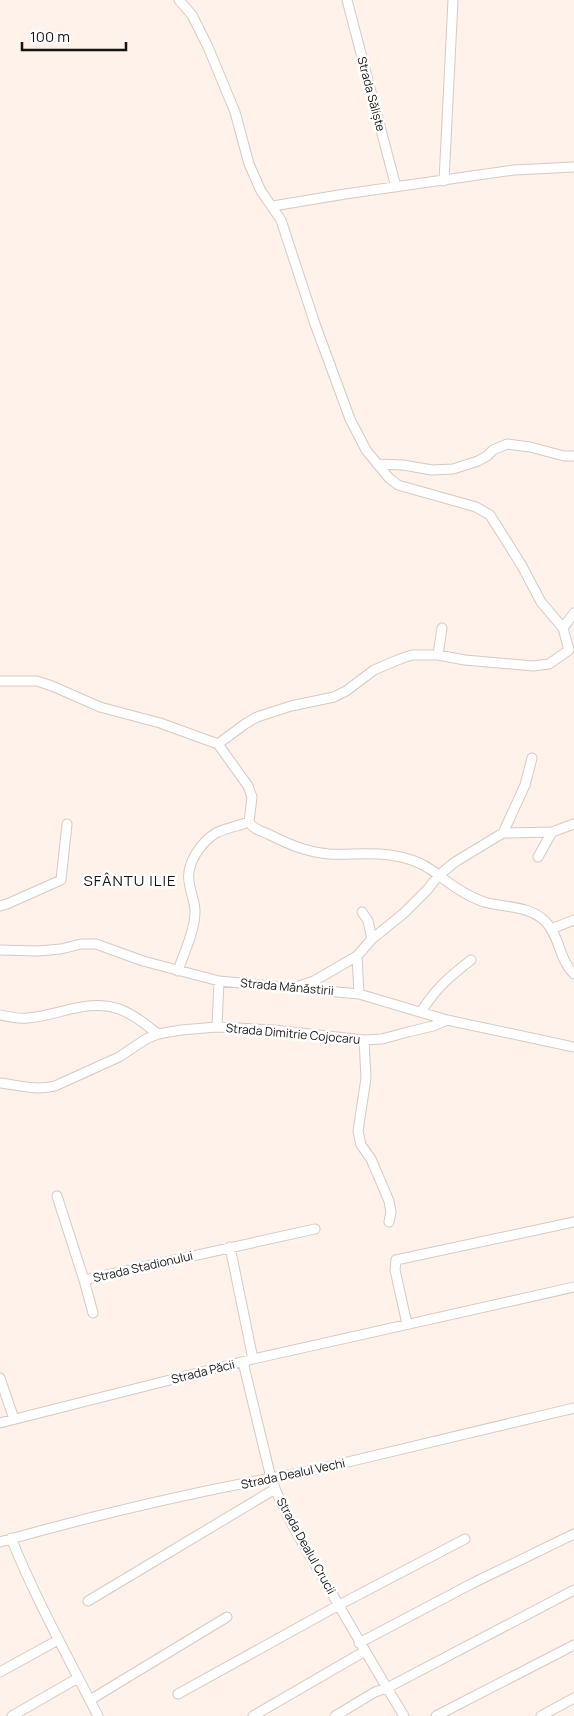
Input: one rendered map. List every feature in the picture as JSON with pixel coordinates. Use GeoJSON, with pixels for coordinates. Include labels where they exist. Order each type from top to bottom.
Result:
{"type":"FeatureCollection","features":[{"type":"Feature","properties":{"kind":"street"},"geometry":{"type":"LineString","coordinates":[[179,0],[192,14],[208,47],[235,112],[249,164],[261,191],[281,220],[315,324],[358,435],[377,464],[393,482],[476,507],[490,515],[522,566],[541,602],[563,628],[571,651],[561,654],[549,664],[533,666],[465,660],[438,655],[412,655],[400,658],[374,670],[346,691],[334,697],[291,706],[257,717],[218,744]]}},
{"type":"Feature","properties":{"kind":"street","name":"Strada Săliște"},"geometry":{"type":"LineString","coordinates":[[347,0],[396,187]]}},
{"type":"Feature","properties":{"kind":"street"},"geometry":{"type":"LineString","coordinates":[[444,181],[453,0]]}},
{"type":"Feature","properties":{"kind":"street"},"geometry":{"type":"LineString","coordinates":[[272,206],[514,170],[574,167]]}},
{"type":"Feature","properties":{"kind":"street"},"geometry":{"type":"LineString","coordinates":[[377,464],[403,465],[432,470],[454,469],[488,456],[493,450],[507,444],[530,446],[564,456],[574,456]]}},
{"type":"Feature","properties":{"kind":"street"},"geometry":{"type":"LineString","coordinates":[[563,628],[574,613]]}},
{"type":"Feature","properties":{"kind":"street"},"geometry":{"type":"LineString","coordinates":[[438,655],[442,628]]}},
{"type":"Feature","properties":{"kind":"street"},"geometry":{"type":"LineString","coordinates":[[0,680],[27,680],[52,686],[100,707],[160,723],[218,744],[248,786],[252,797],[249,822],[254,828],[303,850],[327,854],[390,855],[423,865],[468,896],[486,902],[520,908],[538,915],[552,929],[566,965],[574,974]]}},
{"type":"Feature","properties":{"kind":"street"},"geometry":{"type":"LineString","coordinates":[[503,833],[525,785],[532,758]]}},
{"type":"Feature","properties":{"kind":"street"},"geometry":{"type":"LineString","coordinates":[[178,971],[194,920],[194,898],[188,881],[189,868],[192,861],[208,838],[249,822]]}},
{"type":"Feature","properties":{"kind":"street"},"geometry":{"type":"LineString","coordinates":[[0,906],[61,880],[67,824]]}},
{"type":"Feature","properties":{"kind":"street"},"geometry":{"type":"LineString","coordinates":[[296,987],[314,981],[357,956],[372,939],[404,913],[438,876],[455,862],[503,833],[552,832],[574,824]]}},
{"type":"Feature","properties":{"kind":"street"},"geometry":{"type":"LineString","coordinates":[[538,857],[552,832]]}},
{"type":"Feature","properties":{"kind":"street"},"geometry":{"type":"LineString","coordinates":[[362,912],[368,921],[372,939]]}},
{"type":"Feature","properties":{"kind":"street"},"geometry":{"type":"LineString","coordinates":[[552,929],[574,920]]}},
{"type":"Feature","properties":{"kind":"street","name":"Strada Mănăstirii"},"geometry":{"type":"LineString","coordinates":[[0,950],[38,952],[81,944],[96,944],[143,961],[219,981],[359,994],[447,1020],[574,1047]]}},
{"type":"Feature","properties":{"kind":"street"},"geometry":{"type":"LineString","coordinates":[[357,956],[359,994]]}},
{"type":"Feature","properties":{"kind":"street"},"geometry":{"type":"LineString","coordinates":[[421,1012],[445,980],[471,960]]}},
{"type":"Feature","properties":{"kind":"street"},"geometry":{"type":"LineString","coordinates":[[217,1027],[219,981]]}},
{"type":"Feature","properties":{"kind":"street"},"geometry":{"type":"LineString","coordinates":[[0,1015],[27,1018],[82,1006],[103,1006],[118,1008],[132,1014],[158,1034]]}},
{"type":"Feature","properties":{"kind":"street","name":"Strada Dimitrie Cojocaru"},"geometry":{"type":"LineString","coordinates":[[0,1083],[34,1088],[55,1086],[119,1056],[146,1038],[158,1034],[200,1028],[217,1027],[302,1032],[364,1040],[400,1034],[433,1026],[447,1020]]}},
{"type":"Feature","properties":{"kind":"street"},"geometry":{"type":"LineString","coordinates":[[364,1040],[366,1078],[358,1131],[361,1145],[370,1159],[389,1201],[391,1212],[389,1222]]}},
{"type":"Feature","properties":{"kind":"street","name":"Strada Stadionului"},"geometry":{"type":"LineString","coordinates":[[57,1196],[84,1280],[315,1229]]}},
{"type":"Feature","properties":{"kind":"street"},"geometry":{"type":"LineString","coordinates":[[407,1324],[395,1270],[396,1260],[574,1222]]}},
{"type":"Feature","properties":{"kind":"street"},"geometry":{"type":"LineString","coordinates":[[230,1247],[253,1359]]}},
{"type":"Feature","properties":{"kind":"street"},"geometry":{"type":"LineString","coordinates":[[84,1280],[92,1313]]}},
{"type":"Feature","properties":{"kind":"street","name":"Strada Păcii"},"geometry":{"type":"LineString","coordinates":[[0,1423],[253,1359],[574,1287]]}},
{"type":"Feature","properties":{"kind":"street","name":"Strada Dealul Crucii"},"geometry":{"type":"LineString","coordinates":[[243,1362],[275,1489],[286,1513],[404,1716]]}},
{"type":"Feature","properties":{"kind":"street"},"geometry":{"type":"LineString","coordinates":[[0,1378],[14,1419]]}},
{"type":"Feature","properties":{"kind":"street","name":"Strada Dealul Vechi"},"geometry":{"type":"LineString","coordinates":[[0,1542],[142,1506],[310,1471],[574,1408]]}},
{"type":"Feature","properties":{"kind":"street"},"geometry":{"type":"LineString","coordinates":[[88,1602],[275,1489]]}},
{"type":"Feature","properties":{"kind":"street"},"geometry":{"type":"LineString","coordinates":[[360,1642],[473,1583],[574,1534]]}},
{"type":"Feature","properties":{"kind":"street"},"geometry":{"type":"LineString","coordinates":[[11,1538],[28,1580],[98,1716]]}},
{"type":"Feature","properties":{"kind":"street"},"geometry":{"type":"LineString","coordinates":[[178,1694],[465,1538]]}},
{"type":"Feature","properties":{"kind":"street"},"geometry":{"type":"LineString","coordinates":[[335,1716],[375,1692],[387,1688],[574,1590]]}},
{"type":"Feature","properties":{"kind":"street"},"geometry":{"type":"LineString","coordinates":[[90,1700],[227,1617]]}},
{"type":"Feature","properties":{"kind":"street"},"geometry":{"type":"LineString","coordinates":[[0,1672],[58,1640]]}},
{"type":"Feature","properties":{"kind":"street"},"geometry":{"type":"LineString","coordinates":[[436,1716],[574,1645]]}},
{"type":"Feature","properties":{"kind":"street"},"geometry":{"type":"LineString","coordinates":[[253,1716],[365,1651]]}},
{"type":"Feature","properties":{"kind":"street"},"geometry":{"type":"LineString","coordinates":[[12,1716],[78,1678]]}},
{"type":"Feature","properties":{"kind":"street"},"geometry":{"type":"LineString","coordinates":[[540,1716],[574,1698]]}},
{"type":"Feature","properties":{"kind":"district","name":"SFÂNTU ILIE"},"geometry":{"type":"Point","coordinates":[130,881]}}]}
